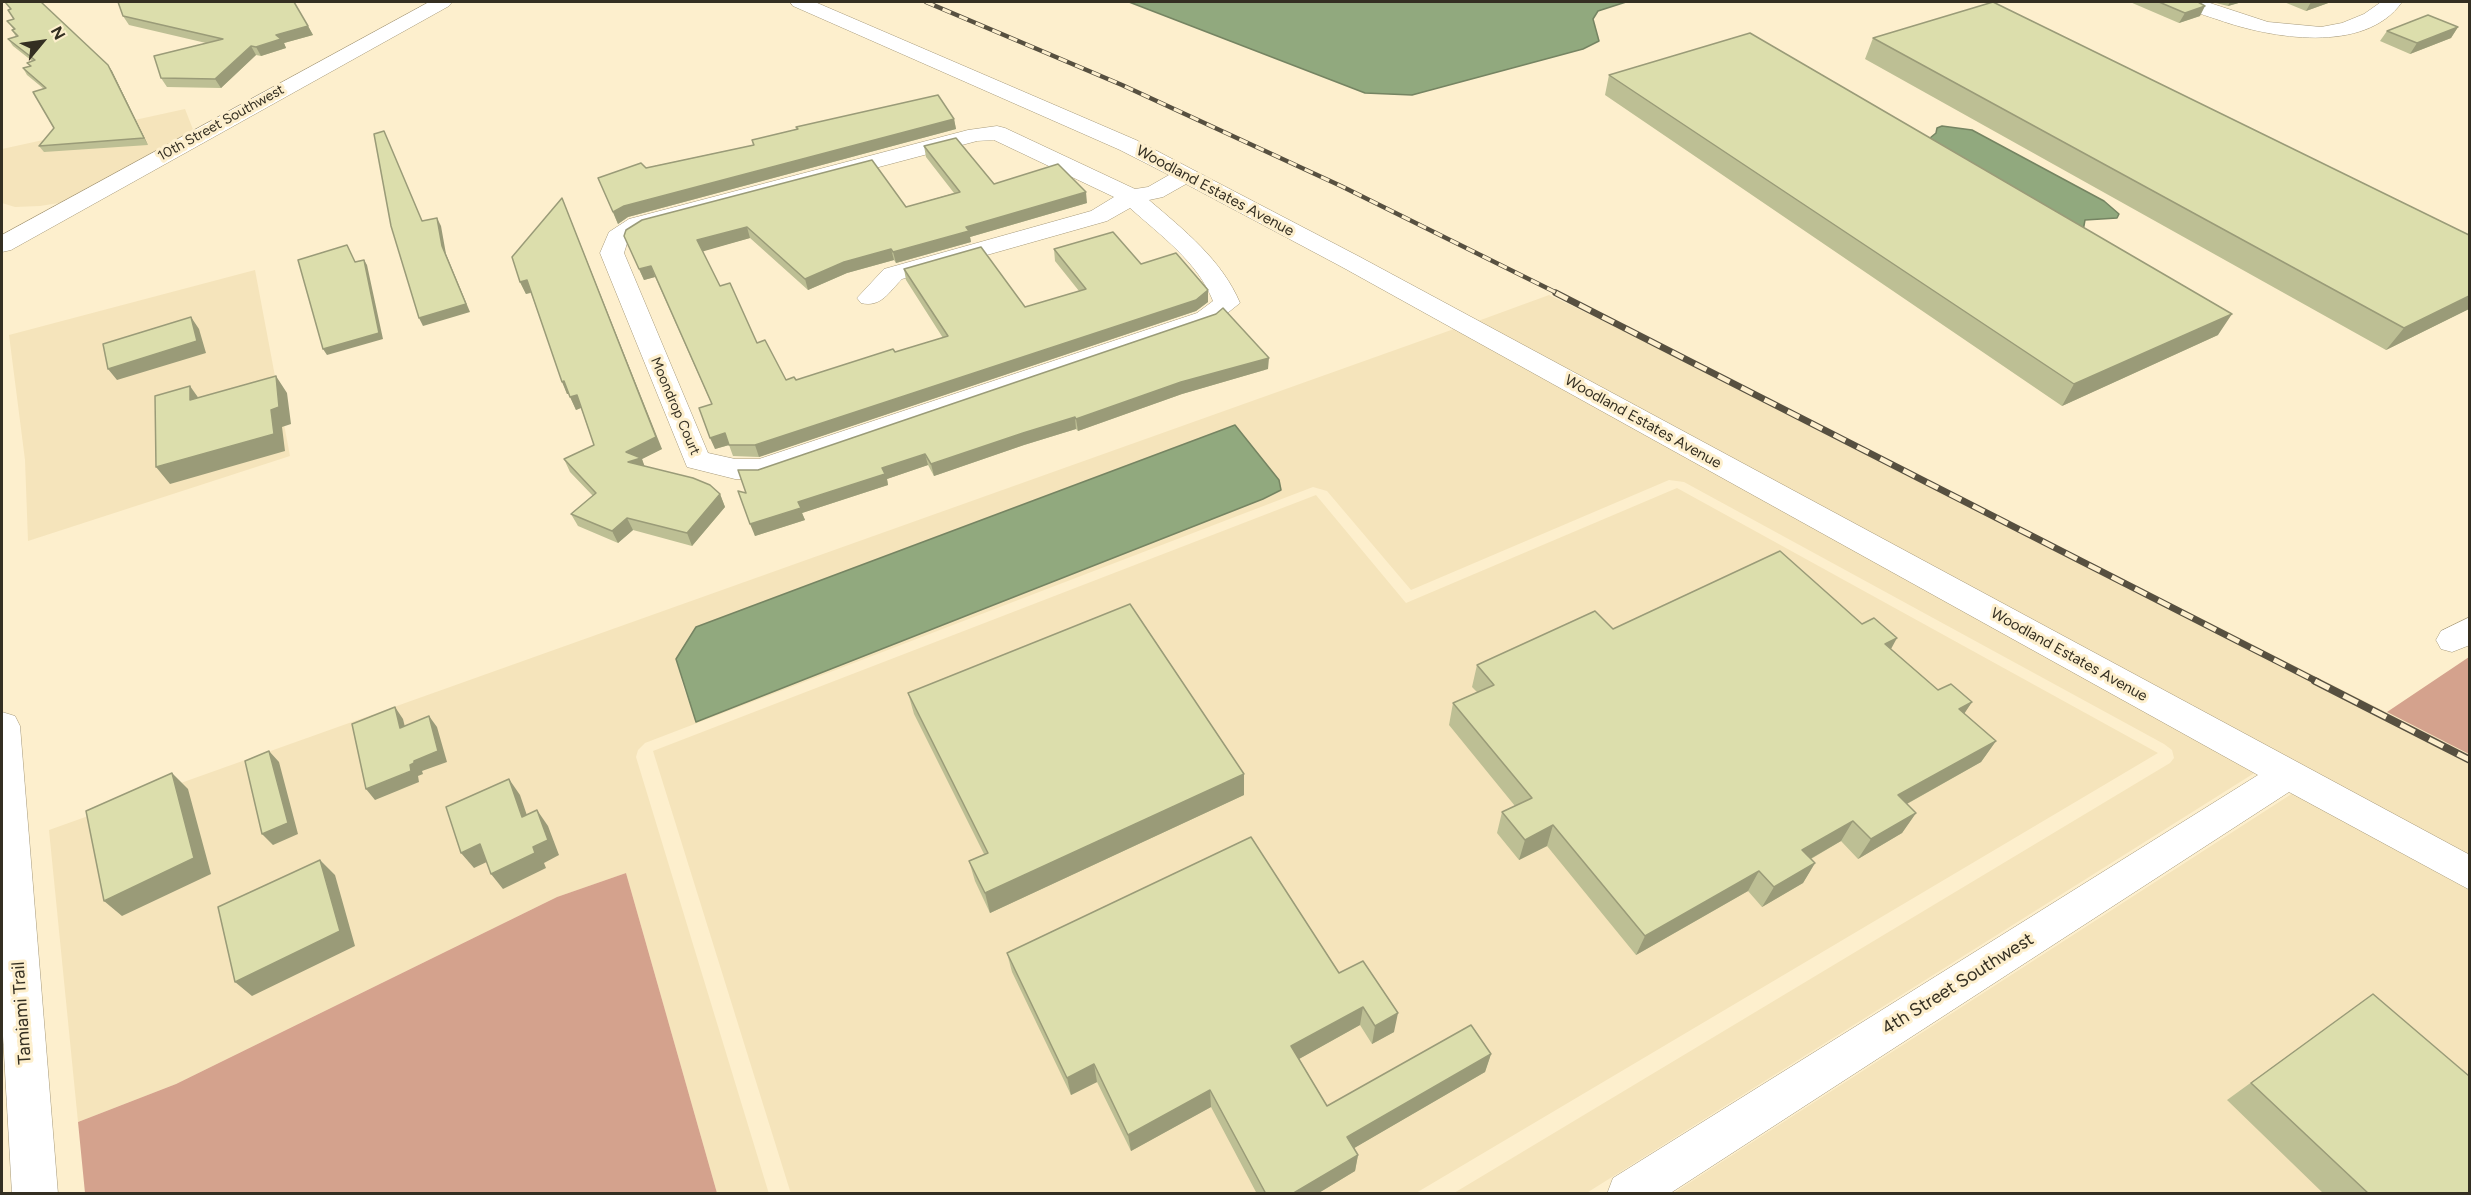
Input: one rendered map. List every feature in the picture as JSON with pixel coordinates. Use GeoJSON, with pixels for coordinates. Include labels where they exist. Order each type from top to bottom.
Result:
{"type":"FeatureCollection","features":[{"type":"Feature","properties":{"kind":"main road","name":"Tamiami Trail"},"geometry":{"type":"LineString","coordinates":[[2,726],[4,818],[35,1194]]}},
{"type":"Feature","properties":{"kind":"street","name":"10th Street Southwest"},"geometry":{"type":"LineString","coordinates":[[2,245],[442,2]]}},
{"type":"Feature","properties":{"kind":"street","name":"Woodland Estates Avenue"},"geometry":{"type":"LineString","coordinates":[[800,2],[1128,145],[1351,262],[2469,874]]}},
{"type":"Feature","properties":{"kind":"street"},"geometry":{"type":"LineString","coordinates":[[2192,2],[2224,16],[2288,32],[2334,33],[2382,11],[2392,2]]}},
{"type":"Feature","properties":{"kind":"street","name":"Moondrop Court"},"geometry":{"type":"LineString","coordinates":[[997,133],[1132,197],[1187,246],[1219,283],[1227,303],[1206,318],[761,469],[735,469],[697,460],[612,253],[617,237],[637,224],[976,135],[997,133]]}},
{"type":"Feature","properties":{"kind":"street"},"geometry":{"type":"LineString","coordinates":[[870,298],[893,274],[1099,216],[1132,197],[1155,192],[1175,171]]}},
{"type":"Feature","properties":{"kind":"street","name":"4th Street Southwest"},"geometry":{"type":"LineString","coordinates":[[1629,1194],[2287,775]]}},
{"type":"Feature","properties":{"kind":"shaded area"},"geometry":{"type":"Polygon","coordinates":[[[1129,2],[1626,2],[1598,11],[1593,19],[1599,41],[1583,49],[1412,95],[1365,93],[1129,2]]]}},
{"type":"Feature","properties":{"kind":"shaded area"},"geometry":{"type":"Polygon","coordinates":[[[185,109],[194,132],[65,202],[15,207],[2,203],[2,149],[185,109]]]}},
{"type":"Feature","properties":{"kind":"shaded area"},"geometry":{"type":"Polygon","coordinates":[[[1942,126],[1972,130],[2104,201],[2119,214],[2117,218],[2085,220],[2083,231],[1895,136],[1930,138],[1936,133],[1937,128],[1942,126]]]}},
{"type":"Feature","properties":{"kind":"shaded area"},"geometry":{"type":"Polygon","coordinates":[[[255,270],[290,456],[28,541],[25,460],[9,335],[255,270]]]}},
{"type":"Feature","properties":{"kind":"shaded area"},"geometry":{"type":"Polygon","coordinates":[[[1549,295],[1748,389],[2469,754],[2469,859],[1478,321],[1549,295]]]}},
{"type":"Feature","properties":{"kind":"shaded area"},"geometry":{"type":"Polygon","coordinates":[[[1454,329],[2256,772],[1585,1194],[1454,1193],[2170,763],[2174,758],[2172,750],[1684,482],[1669,480],[1411,590],[1327,491],[1313,487],[645,743],[638,750],[636,757],[769,1194],[717,1193],[626,873],[557,897],[176,1084],[78,1122],[49,830],[1454,329]],[[1280,490],[676,659],[684,689],[697,722],[1263,499],[1280,490]]]}},
{"type":"Feature","properties":{"kind":"shaded area"},"geometry":{"type":"Polygon","coordinates":[[[1235,425],[1279,480],[1281,490],[696,722],[676,659],[696,627],[1235,425]]]}},
{"type":"Feature","properties":{"kind":"shaded area"},"geometry":{"type":"Polygon","coordinates":[[[1677,488],[2158,753],[1416,1193],[791,1194],[653,751],[1316,495],[1406,603],[1677,488]]]}},
{"type":"Feature","properties":{"kind":"shaded area"},"geometry":{"type":"Polygon","coordinates":[[[2469,657],[2469,754],[2387,712],[2469,657]]]}},
{"type":"Feature","properties":{"kind":"shaded area"},"geometry":{"type":"Polygon","coordinates":[[[2293,793],[2469,890],[2469,1193],[1672,1194],[2293,793]]]}},
{"type":"Feature","properties":{"kind":"shaded area"},"geometry":{"type":"Polygon","coordinates":[[[626,873],[717,1193],[85,1193],[78,1122],[176,1084],[557,897],[626,873]]]}},
{"type":"Feature","properties":{"kind":"building"},"geometry":{"type":"Polygon","coordinates":[[[5,2],[41,2],[108,65],[144,138],[39,146],[54,128],[33,92],[46,88],[23,68],[31,66],[27,63],[35,60],[8,39],[18,36],[7,21],[14,19],[8,10],[11,9],[5,2]]]}},
{"type":"Feature","properties":{"kind":"building"},"geometry":{"type":"Polygon","coordinates":[[[118,2],[294,2],[308,26],[276,35],[281,39],[256,47],[251,46],[215,79],[161,78],[154,56],[223,39],[123,16],[118,2]]]}},
{"type":"Feature","properties":{"kind":"building"},"geometry":{"type":"Polygon","coordinates":[[[1993,2],[2469,235],[2469,296],[2404,328],[1873,38],[1993,2]]]}},
{"type":"Feature","properties":{"kind":"building"},"geometry":{"type":"Polygon","coordinates":[[[2159,2],[2198,2],[2205,6],[2185,13],[2159,2]]]}},
{"type":"Feature","properties":{"kind":"building"},"geometry":{"type":"Polygon","coordinates":[[[2428,15],[2458,27],[2417,43],[2387,31],[2428,15]]]}},
{"type":"Feature","properties":{"kind":"building"},"geometry":{"type":"Polygon","coordinates":[[[1750,33],[2232,314],[2074,384],[1609,75],[1750,33]]]}},
{"type":"Feature","properties":{"kind":"building"},"geometry":{"type":"Polygon","coordinates":[[[938,95],[954,119],[624,206],[613,212],[598,178],[641,163],[646,168],[754,145],[752,140],[798,129],[796,127],[938,95]]]}},
{"type":"Feature","properties":{"kind":"building"},"geometry":{"type":"Polygon","coordinates":[[[384,131],[422,221],[437,218],[442,246],[466,304],[419,318],[391,226],[374,134],[384,131]]]}},
{"type":"Feature","properties":{"kind":"building"},"geometry":{"type":"Polygon","coordinates":[[[956,138],[994,184],[1058,164],[1086,192],[966,227],[969,231],[893,252],[891,249],[844,262],[805,279],[747,227],[697,240],[720,286],[730,283],[757,343],[765,340],[786,380],[794,377],[796,380],[893,349],[895,352],[948,336],[904,269],[981,247],[1025,307],[1086,289],[1054,249],[1113,232],[1141,264],[1176,253],[1208,290],[1196,300],[755,445],[729,445],[725,433],[710,438],[699,408],[712,404],[651,266],[639,269],[624,236],[626,230],[642,220],[872,160],[906,207],[960,192],[924,146],[956,138]]]}},
{"type":"Feature","properties":{"kind":"building"},"geometry":{"type":"Polygon","coordinates":[[[562,198],[656,437],[626,452],[641,458],[628,462],[693,478],[710,485],[720,494],[687,533],[627,518],[612,531],[571,514],[596,493],[564,459],[594,445],[577,395],[570,397],[564,381],[562,382],[527,280],[520,282],[512,257],[562,198]]]}},
{"type":"Feature","properties":{"kind":"building"},"geometry":{"type":"Polygon","coordinates":[[[347,245],[355,262],[364,260],[379,333],[323,349],[298,260],[347,245]]]}},
{"type":"Feature","properties":{"kind":"building"},"geometry":{"type":"Polygon","coordinates":[[[1223,308],[1269,358],[1181,382],[1076,419],[1075,417],[1023,433],[931,464],[925,454],[882,468],[885,474],[798,502],[801,508],[750,524],[738,491],[746,493],[738,470],[758,470],[1216,314],[1223,308]]]}},
{"type":"Feature","properties":{"kind":"building"},"geometry":{"type":"Polygon","coordinates":[[[191,317],[197,341],[108,369],[103,344],[191,317]]]}},
{"type":"Feature","properties":{"kind":"building"},"geometry":{"type":"Polygon","coordinates":[[[276,376],[279,407],[271,410],[274,434],[156,467],[155,396],[190,386],[190,400],[276,376]]]}},
{"type":"Feature","properties":{"kind":"building"},"geometry":{"type":"Polygon","coordinates":[[[1780,551],[1862,624],[1874,618],[1897,638],[1885,644],[1938,690],[1951,684],[1972,702],[1959,709],[1996,741],[1898,795],[1916,813],[1871,839],[1853,821],[1802,850],[1815,863],[1774,887],[1759,871],[1645,936],[1553,825],[1525,840],[1502,812],[1532,798],[1453,703],[1494,685],[1477,665],[1595,611],[1613,629],[1780,551]]]}},
{"type":"Feature","properties":{"kind":"building"},"geometry":{"type":"Polygon","coordinates":[[[1130,604],[1244,774],[985,893],[969,861],[988,853],[908,693],[1130,604]]]}},
{"type":"Feature","properties":{"kind":"building"},"geometry":{"type":"Polygon","coordinates":[[[395,707],[400,728],[429,716],[438,751],[414,761],[410,765],[411,771],[366,789],[352,724],[395,707]]]}},
{"type":"Feature","properties":{"kind":"building"},"geometry":{"type":"Polygon","coordinates":[[[269,751],[288,823],[262,834],[245,761],[269,751]]]}},
{"type":"Feature","properties":{"kind":"building"},"geometry":{"type":"Polygon","coordinates":[[[172,773],[194,858],[104,901],[86,811],[172,773]]]}},
{"type":"Feature","properties":{"kind":"building"},"geometry":{"type":"Polygon","coordinates":[[[509,779],[522,817],[537,810],[548,840],[533,847],[535,853],[491,874],[480,844],[461,853],[446,807],[509,779]]]}},
{"type":"Feature","properties":{"kind":"building"},"geometry":{"type":"Polygon","coordinates":[[[1251,837],[1339,973],[1363,961],[1398,1013],[1375,1026],[1363,1007],[1291,1046],[1327,1106],[1471,1025],[1491,1054],[1347,1137],[1358,1155],[1292,1194],[1266,1194],[1210,1090],[1128,1135],[1094,1064],[1067,1078],[1007,953],[1251,837]]]}},
{"type":"Feature","properties":{"kind":"building"},"geometry":{"type":"Polygon","coordinates":[[[320,860],[340,931],[235,982],[218,907],[320,860]]]}},
{"type":"Feature","properties":{"kind":"building"},"geometry":{"type":"Polygon","coordinates":[[[2373,994],[2469,1076],[2469,1194],[2369,1194],[2251,1083],[2373,994]]]}},
{"type":"Feature","properties":{"kind":"railway"},"geometry":{"type":"LineString","coordinates":[[926,2],[1122,85],[1341,186],[1559,294]]}},
{"type":"Feature","properties":{"kind":"railway"},"geometry":{"type":"LineString","coordinates":[[1556,293],[2318,682]]}},
{"type":"Feature","properties":{"kind":"railway"},"geometry":{"type":"LineString","coordinates":[[2315,681],[2470,760]]}}]}
